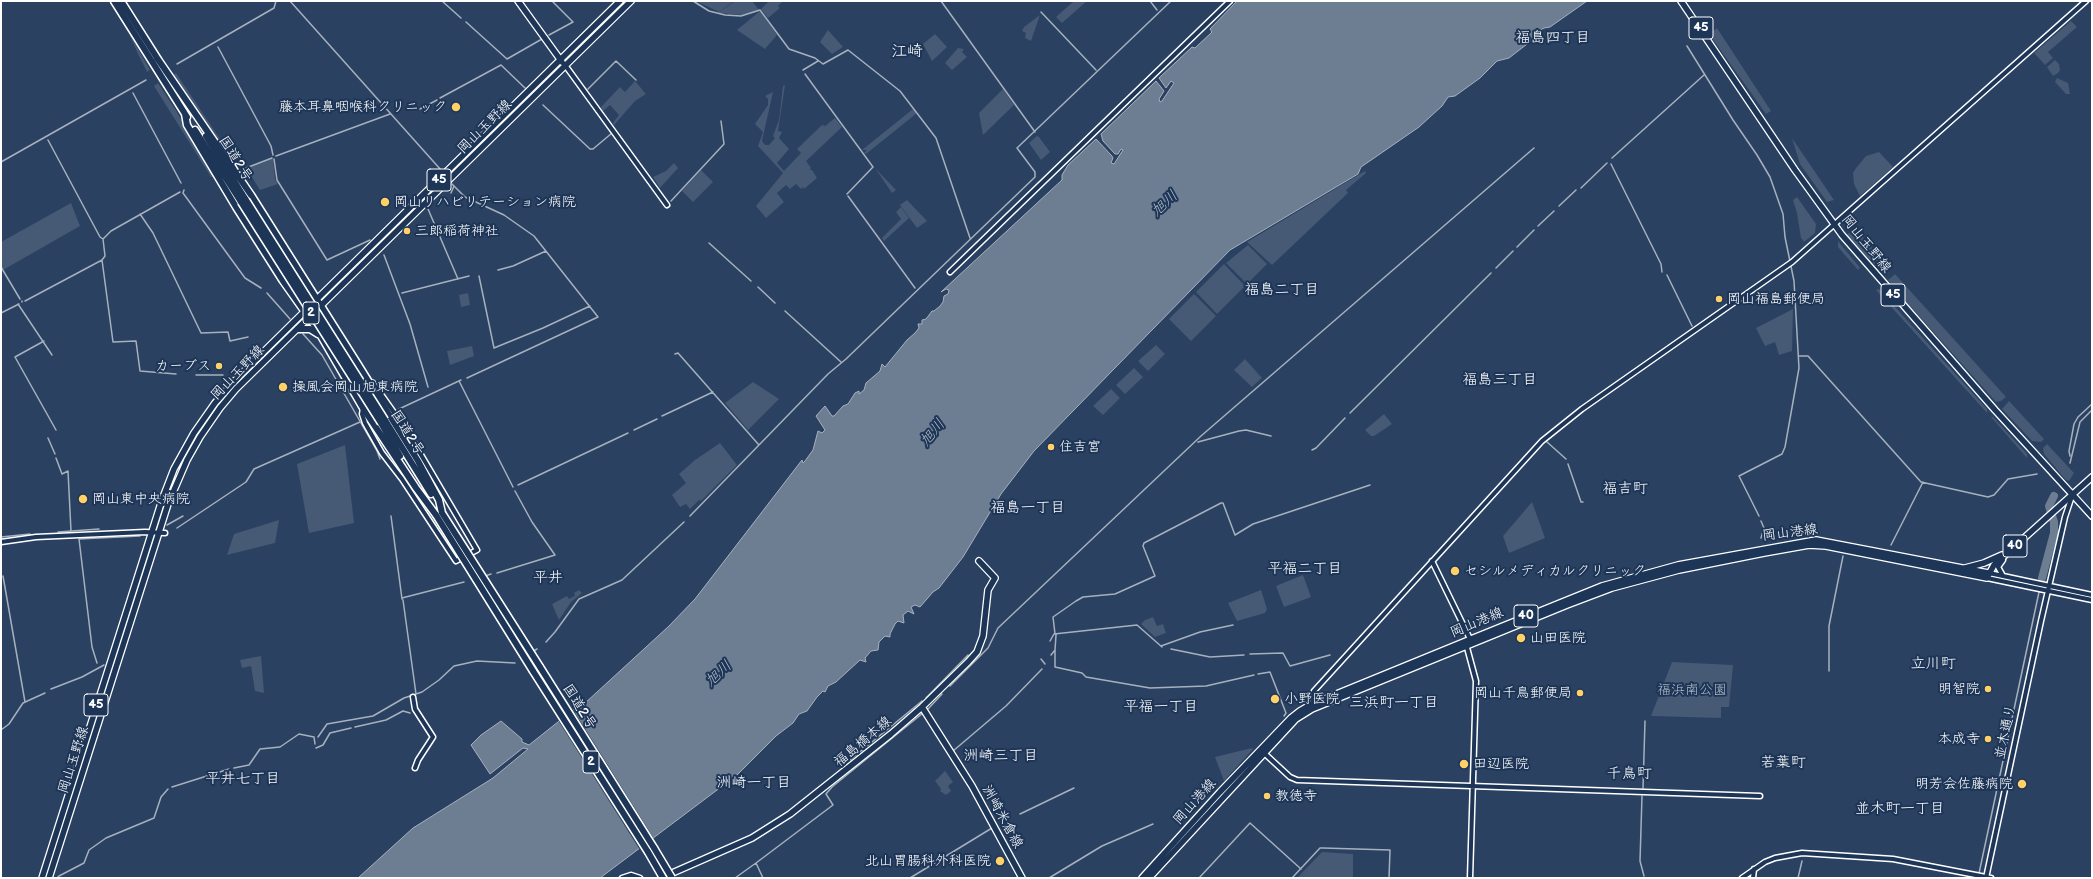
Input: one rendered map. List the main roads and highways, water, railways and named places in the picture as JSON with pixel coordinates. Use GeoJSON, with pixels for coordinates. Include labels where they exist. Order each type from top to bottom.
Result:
{"type":"FeatureCollection","features":[{"type":"Feature","properties":{"kind":"highway","name":"国道2号"},"geometry":{"type":"LineString","coordinates":[[114,1],[185,114],[387,417],[442,512],[672,878]]}},
{"type":"Feature","properties":{"kind":"highway","name":"国道2号"},"geometry":{"type":"LineString","coordinates":[[121,1],[244,201]]}},
{"type":"Feature","properties":{"kind":"highway"},"geometry":{"type":"LineString","coordinates":[[157,58],[250,195],[357,362],[387,417]]}},
{"type":"Feature","properties":{"kind":"highway"},"geometry":{"type":"LineString","coordinates":[[185,114],[187,124],[236,207],[307,315],[363,408],[413,484],[436,515]]}},
{"type":"Feature","properties":{"kind":"highway"},"geometry":{"type":"LineString","coordinates":[[298,329],[310,329],[319,335]]}},
{"type":"Feature","properties":{"kind":"highway","name":"国道2号"},"geometry":{"type":"LineString","coordinates":[[387,417],[436,515],[662,878]]}},
{"type":"Feature","properties":{"kind":"main road"},"geometry":{"type":"LineString","coordinates":[[518,1],[565,65]]}},
{"type":"Feature","properties":{"kind":"main road","name":"岡山玉野線"},"geometry":{"type":"LineString","coordinates":[[49,878],[182,472],[204,431],[220,408],[236,389],[298,329],[316,299],[620,1]]}},
{"type":"Feature","properties":{"kind":"main road","name":"岡山玉野線"},"geometry":{"type":"LineString","coordinates":[[42,878],[162,500],[174,469],[187,445],[207,414],[241,374],[307,315],[320,306],[631,1]]}},
{"type":"Feature","properties":{"kind":"main road","name":"岡山玉野線"},"geometry":{"type":"LineString","coordinates":[[1681,1],[1719,55],[1795,170],[1835,225],[1882,282],[2092,516]]}},
{"type":"Feature","properties":{"kind":"main road","name":"40"},"geometry":{"type":"LineString","coordinates":[[1988,576],[1994,565],[2092,477]]}},
{"type":"Feature","properties":{"kind":"main road","name":"岡山港線"},"geometry":{"type":"LineString","coordinates":[[1468,643],[1577,596],[1642,574],[1678,565],[1809,540],[1827,541],[1965,568],[1988,576]]}},
{"type":"Feature","properties":{"kind":"main road","name":"岡山港線"},"geometry":{"type":"LineString","coordinates":[[1142,878],[1262,752],[1296,719],[1312,706],[1468,643],[1580,600],[1643,578],[1809,545],[1842,549],[1988,576]]}},
{"type":"Feature","properties":{"kind":"main road","name":"40"},"geometry":{"type":"LineString","coordinates":[[1965,568],[1984,563],[2010,551]]}},
{"type":"Feature","properties":{"kind":"main road","name":"福島橋本線"},"geometry":{"type":"LineString","coordinates":[[662,878],[747,840],[790,814],[825,788],[922,707],[968,662],[980,645],[986,625],[988,590],[995,578],[979,561]]}},
{"type":"Feature","properties":{"kind":"main road","name":"洲崎米倉線"},"geometry":{"type":"LineString","coordinates":[[922,707],[972,786],[1022,878]]}},
{"type":"Feature","properties":{"kind":"main road","name":"岡山港線"},"geometry":{"type":"LineString","coordinates":[[1149,878],[1262,752]]}},
{"type":"Feature","properties":{"kind":"water","name":"旭川"},"geometry":{"type":"Polygon","coordinates":[[[1237,1],[1587,1],[1550,27],[1544,28],[1537,32],[1531,41],[1509,58],[1497,61],[1480,78],[1455,96],[1448,97],[1442,106],[1419,127],[1361,167],[1358,174],[1230,250],[1034,451],[1001,494],[963,557],[939,588],[933,592],[920,607],[915,605],[911,607],[914,614],[908,611],[903,615],[904,623],[898,621],[895,624],[890,637],[885,636],[879,642],[878,650],[871,651],[865,658],[866,662],[860,660],[836,682],[828,686],[825,692],[823,691],[817,697],[807,711],[799,714],[793,723],[776,736],[737,775],[600,878],[358,878],[413,828],[493,778],[528,749],[523,748],[490,774],[471,745],[481,735],[501,721],[522,739],[522,742],[529,745],[578,706],[584,704],[669,626],[695,599],[802,460],[803,463],[813,450],[818,431],[822,433],[825,430],[816,416],[825,406],[832,416],[834,416],[843,406],[848,404],[855,393],[859,391],[859,394],[864,390],[866,383],[880,371],[882,364],[885,367],[907,340],[915,333],[919,328],[918,324],[922,324],[922,320],[926,319],[932,311],[940,306],[943,302],[944,296],[948,294],[949,290],[946,289],[941,292],[1062,180],[1062,175],[1068,165],[1096,139],[1112,156],[1113,158],[1111,163],[1114,164],[1123,150],[1121,149],[1118,154],[1115,154],[1103,141],[1101,134],[1156,81],[1164,91],[1159,99],[1160,102],[1162,101],[1174,83],[1171,81],[1166,88],[1159,78],[1192,47],[1195,48],[1212,32],[1210,29],[1237,1]]]}},
{"type":"Feature","properties":{"kind":"waterway"},"geometry":{"type":"LineString","coordinates":[[177,64],[274,8],[276,1]]}},
{"type":"Feature","properties":{"kind":"waterway"},"geometry":{"type":"LineString","coordinates":[[290,1],[441,170]]}},
{"type":"Feature","properties":{"kind":"waterway"},"geometry":{"type":"LineString","coordinates":[[442,1],[461,18]]}},
{"type":"Feature","properties":{"kind":"waterway"},"geometry":{"type":"LineString","coordinates":[[549,35],[573,22],[552,1]]}},
{"type":"Feature","properties":{"kind":"waterway"},"geometry":{"type":"LineString","coordinates":[[693,1],[709,11],[725,15],[741,16],[760,10],[789,49],[815,58],[823,64],[848,50],[900,91],[936,138],[970,238]]}},
{"type":"Feature","properties":{"kind":"waterway"},"geometry":{"type":"LineString","coordinates":[[941,1],[1035,132]]}},
{"type":"Feature","properties":{"kind":"waterway"},"geometry":{"type":"LineString","coordinates":[[1150,1],[1157,10]]}},
{"type":"Feature","properties":{"kind":"waterway"},"geometry":{"type":"LineString","coordinates":[[690,516],[828,374],[846,359],[1035,177],[1035,172],[1017,148],[1171,1]]}},
{"type":"Feature","properties":{"kind":"waterway"},"geometry":{"type":"LineString","coordinates":[[1041,12],[1096,70]]}},
{"type":"Feature","properties":{"kind":"waterway"},"geometry":{"type":"LineString","coordinates":[[466,22],[507,59],[542,39]]}},
{"type":"Feature","properties":{"kind":"waterway"},"geometry":{"type":"LineString","coordinates":[[1687,46],[1770,177],[1783,214],[1785,237],[1794,281],[1799,368],[1785,447],[1782,454],[1739,476],[1759,516]]}},
{"type":"Feature","properties":{"kind":"waterway"},"geometry":{"type":"LineString","coordinates":[[218,47],[271,146],[273,155]]}},
{"type":"Feature","properties":{"kind":"waterway"},"geometry":{"type":"LineString","coordinates":[[588,89],[616,61],[636,80]]}},
{"type":"Feature","properties":{"kind":"waterway"},"geometry":{"type":"LineString","coordinates":[[803,70],[818,61]]}},
{"type":"Feature","properties":{"kind":"waterway"},"geometry":{"type":"LineString","coordinates":[[440,98],[501,65],[525,88]]}},
{"type":"Feature","properties":{"kind":"waterway"},"geometry":{"type":"LineString","coordinates":[[805,74],[873,167],[847,194]]}},
{"type":"Feature","properties":{"kind":"waterway"},"geometry":{"type":"LineString","coordinates":[[1612,158],[1704,75]]}},
{"type":"Feature","properties":{"kind":"waterway"},"geometry":{"type":"LineString","coordinates":[[1,162],[146,80]]}},
{"type":"Feature","properties":{"kind":"waterway"},"geometry":{"type":"LineString","coordinates":[[133,93],[181,183]]}},
{"type":"Feature","properties":{"kind":"waterway"},"geometry":{"type":"LineString","coordinates":[[420,109],[437,100]]}},
{"type":"Feature","properties":{"kind":"waterway"},"geometry":{"type":"LineString","coordinates":[[543,105],[590,149],[593,149],[612,133]]}},
{"type":"Feature","properties":{"kind":"waterway"},"geometry":{"type":"LineString","coordinates":[[276,156],[390,114]]}},
{"type":"Feature","properties":{"kind":"waterway"},"geometry":{"type":"LineString","coordinates":[[671,201],[724,144],[721,121]]}},
{"type":"Feature","properties":{"kind":"waterway"},"geometry":{"type":"LineString","coordinates":[[25,301],[102,260],[105,256],[103,239],[100,237],[48,140]]}},
{"type":"Feature","properties":{"kind":"waterway"},"geometry":{"type":"LineString","coordinates":[[950,686],[988,648],[998,628],[1201,436],[1534,148]]}},
{"type":"Feature","properties":{"kind":"waterway"},"geometry":{"type":"LineString","coordinates":[[246,168],[272,158]]}},
{"type":"Feature","properties":{"kind":"waterway"},"geometry":{"type":"LineString","coordinates":[[274,159],[277,180],[327,260],[370,240]]}},
{"type":"Feature","properties":{"kind":"waterway"},"geometry":{"type":"LineString","coordinates":[[1581,188],[1607,163]]}},
{"type":"Feature","properties":{"kind":"waterway"},"geometry":{"type":"LineString","coordinates":[[1611,164],[1661,264],[1662,272]]}},
{"type":"Feature","properties":{"kind":"waterway"},"geometry":{"type":"LineString","coordinates":[[452,184],[465,197],[504,215],[534,236],[598,317],[467,378]]}},
{"type":"Feature","properties":{"kind":"waterway"},"geometry":{"type":"LineString","coordinates":[[451,193],[454,186]]}},
{"type":"Feature","properties":{"kind":"waterway"},"geometry":{"type":"LineString","coordinates":[[184,190],[183,193],[245,278],[261,288]]}},
{"type":"Feature","properties":{"kind":"waterway"},"geometry":{"type":"LineString","coordinates":[[1559,206],[1576,190]]}},
{"type":"Feature","properties":{"kind":"waterway"},"geometry":{"type":"LineString","coordinates":[[103,239],[111,231],[180,192]]}},
{"type":"Feature","properties":{"kind":"waterway"},"geometry":{"type":"LineString","coordinates":[[848,196],[915,288]]}},
{"type":"Feature","properties":{"kind":"waterway"},"geometry":{"type":"LineString","coordinates":[[428,209],[458,279]]}},
{"type":"Feature","properties":{"kind":"waterway"},"geometry":{"type":"LineString","coordinates":[[1538,226],[1554,211]]}},
{"type":"Feature","properties":{"kind":"waterway"},"geometry":{"type":"LineString","coordinates":[[140,214],[153,233],[201,333],[228,332],[230,341],[248,337]]}},
{"type":"Feature","properties":{"kind":"waterway"},"geometry":{"type":"LineString","coordinates":[[1517,247],[1534,230]]}},
{"type":"Feature","properties":{"kind":"waterway"},"geometry":{"type":"LineString","coordinates":[[709,243],[751,281]]}},
{"type":"Feature","properties":{"kind":"waterway"},"geometry":{"type":"LineString","coordinates":[[498,270],[513,266],[546,251]]}},
{"type":"Feature","properties":{"kind":"waterway"},"geometry":{"type":"LineString","coordinates":[[1496,268],[1513,251]]}},
{"type":"Feature","properties":{"kind":"waterway"},"geometry":{"type":"LineString","coordinates":[[384,255],[410,324],[428,387]]}},
{"type":"Feature","properties":{"kind":"waterway"},"geometry":{"type":"LineString","coordinates":[[102,260],[113,342],[136,341],[140,371],[176,374]]}},
{"type":"Feature","properties":{"kind":"waterway"},"geometry":{"type":"LineString","coordinates":[[1,267],[20,299]]}},
{"type":"Feature","properties":{"kind":"waterway"},"geometry":{"type":"LineString","coordinates":[[1350,413],[1491,273]]}},
{"type":"Feature","properties":{"kind":"waterway"},"geometry":{"type":"LineString","coordinates":[[1667,275],[1692,326]]}},
{"type":"Feature","properties":{"kind":"waterway"},"geometry":{"type":"LineString","coordinates":[[402,293],[469,276]]}},
{"type":"Feature","properties":{"kind":"waterway"},"geometry":{"type":"LineString","coordinates":[[479,276],[494,348],[543,328],[590,306]]}},
{"type":"Feature","properties":{"kind":"waterway"},"geometry":{"type":"LineString","coordinates":[[758,287],[775,303]]}},
{"type":"Feature","properties":{"kind":"waterway"},"geometry":{"type":"LineString","coordinates":[[267,293],[290,319]]}},
{"type":"Feature","properties":{"kind":"waterway"},"geometry":{"type":"LineString","coordinates":[[18,304],[52,355]]}},
{"type":"Feature","properties":{"kind":"waterway"},"geometry":{"type":"LineString","coordinates":[[1,313],[19,304]]}},
{"type":"Feature","properties":{"kind":"waterway"},"geometry":{"type":"LineString","coordinates":[[785,311],[841,362]]}},
{"type":"Feature","properties":{"kind":"waterway"},"geometry":{"type":"LineString","coordinates":[[303,334],[322,355],[377,451],[380,459]]}},
{"type":"Feature","properties":{"kind":"waterway"},"geometry":{"type":"LineString","coordinates":[[44,341],[15,357],[56,430]]}},
{"type":"Feature","properties":{"kind":"waterway"},"geometry":{"type":"LineString","coordinates":[[675,354],[678,353],[759,445]]}},
{"type":"Feature","properties":{"kind":"waterway"},"geometry":{"type":"LineString","coordinates":[[1799,356],[1808,356],[1921,482],[1988,497],[1994,495],[2008,479],[2037,474]]}},
{"type":"Feature","properties":{"kind":"waterway"},"geometry":{"type":"LineString","coordinates":[[196,375],[223,375]]}},
{"type":"Feature","properties":{"kind":"waterway"},"geometry":{"type":"LineString","coordinates":[[399,409],[461,380]]}},
{"type":"Feature","properties":{"kind":"waterway"},"geometry":{"type":"LineString","coordinates":[[459,381],[513,487]]}},
{"type":"Feature","properties":{"kind":"waterway"},"geometry":{"type":"LineString","coordinates":[[662,416],[713,392]]}},
{"type":"Feature","properties":{"kind":"waterway"},"geometry":{"type":"LineString","coordinates":[[2070,456],[2069,451],[2074,424],[2078,417],[2092,404]]}},
{"type":"Feature","properties":{"kind":"waterway"},"geometry":{"type":"LineString","coordinates":[[2070,463],[2080,422],[2092,410]]}},
{"type":"Feature","properties":{"kind":"waterway"},"geometry":{"type":"LineString","coordinates":[[1312,450],[1316,448],[1345,418]]}},
{"type":"Feature","properties":{"kind":"waterway"},"geometry":{"type":"LineString","coordinates":[[634,430],[657,419]]}},
{"type":"Feature","properties":{"kind":"waterway"},"geometry":{"type":"LineString","coordinates":[[177,528],[246,482],[254,469],[360,422]]}},
{"type":"Feature","properties":{"kind":"waterway"},"geometry":{"type":"LineString","coordinates":[[1198,442],[1246,430],[1271,436]]}},
{"type":"Feature","properties":{"kind":"waterway"},"geometry":{"type":"LineString","coordinates":[[518,485],[628,433]]}},
{"type":"Feature","properties":{"kind":"waterway"},"geometry":{"type":"LineString","coordinates":[[48,438],[55,454]]}},
{"type":"Feature","properties":{"kind":"waterway"},"geometry":{"type":"LineString","coordinates":[[1547,442],[1566,459]]}},
{"type":"Feature","properties":{"kind":"waterway"},"geometry":{"type":"LineString","coordinates":[[56,458],[62,474],[68,471],[71,531]]}},
{"type":"Feature","properties":{"kind":"waterway"},"geometry":{"type":"LineString","coordinates":[[1568,464],[1581,502],[1583,502]]}},
{"type":"Feature","properties":{"kind":"waterway"},"geometry":{"type":"LineString","coordinates":[[1891,545],[1923,482]]}},
{"type":"Feature","properties":{"kind":"waterway"},"geometry":{"type":"LineString","coordinates":[[1055,634],[1053,617],[1076,601],[1083,597],[1115,594],[1155,576],[1143,546],[1144,543],[1221,503],[1223,503],[1235,535],[1253,524],[1370,485]]}},
{"type":"Feature","properties":{"kind":"waterway"},"geometry":{"type":"LineString","coordinates":[[497,573],[555,555],[532,522],[515,491]]}},
{"type":"Feature","properties":{"kind":"waterway"},"geometry":{"type":"LineString","coordinates":[[2042,578],[2054,533],[2054,522],[2049,506],[2054,496]]}},
{"type":"Feature","properties":{"kind":"waterway"},"geometry":{"type":"LineString","coordinates":[[167,525],[183,516]]}},
{"type":"Feature","properties":{"kind":"waterway"},"geometry":{"type":"LineString","coordinates":[[391,516],[402,599]]}},
{"type":"Feature","properties":{"kind":"waterway"},"geometry":{"type":"LineString","coordinates":[[1761,521],[1764,528],[1761,538]]}},
{"type":"Feature","properties":{"kind":"waterway"},"geometry":{"type":"LineString","coordinates":[[546,642],[579,599],[622,580],[684,522]]}},
{"type":"Feature","properties":{"kind":"waterway"},"geometry":{"type":"LineString","coordinates":[[58,532],[99,529]]}},
{"type":"Feature","properties":{"kind":"waterway"},"geometry":{"type":"LineString","coordinates":[[1,537],[30,534]]}},
{"type":"Feature","properties":{"kind":"waterway"},"geometry":{"type":"LineString","coordinates":[[97,663],[92,647],[79,539],[140,536]]}},
{"type":"Feature","properties":{"kind":"waterway"},"geometry":{"type":"LineString","coordinates":[[1829,671],[1829,626],[1843,556]]}},
{"type":"Feature","properties":{"kind":"waterway"},"geometry":{"type":"LineString","coordinates":[[485,576],[491,574]]}},
{"type":"Feature","properties":{"kind":"waterway"},"geometry":{"type":"LineString","coordinates":[[3,576],[25,702]]}},
{"type":"Feature","properties":{"kind":"waterway"},"geometry":{"type":"LineString","coordinates":[[1978,878],[2042,578]]}},
{"type":"Feature","properties":{"kind":"waterway"},"geometry":{"type":"LineString","coordinates":[[402,598],[464,582]]}},
{"type":"Feature","properties":{"kind":"waterway"},"geometry":{"type":"LineString","coordinates":[[403,600],[416,694]]}},
{"type":"Feature","properties":{"kind":"waterway"},"geometry":{"type":"LineString","coordinates":[[1050,641],[1054,634],[1137,625],[1162,647]]}},
{"type":"Feature","properties":{"kind":"waterway"},"geometry":{"type":"LineString","coordinates":[[1161,646],[1200,632],[1233,625]]}},
{"type":"Feature","properties":{"kind":"waterway"},"geometry":{"type":"LineString","coordinates":[[1051,655],[1055,650],[1056,635]]}},
{"type":"Feature","properties":{"kind":"waterway"},"geometry":{"type":"LineString","coordinates":[[532,652],[537,649]]}},
{"type":"Feature","properties":{"kind":"waterway"},"geometry":{"type":"LineString","coordinates":[[1171,649],[1210,657],[1244,655]]}},
{"type":"Feature","properties":{"kind":"waterway"},"geometry":{"type":"LineString","coordinates":[[1055,650],[1055,667],[1082,673],[1086,677],[1150,688],[1206,686],[1254,675]]}},
{"type":"Feature","properties":{"kind":"waterway"},"geometry":{"type":"LineString","coordinates":[[1250,654],[1283,653],[1290,666],[1330,655]]}},
{"type":"Feature","properties":{"kind":"waterway"},"geometry":{"type":"LineString","coordinates":[[926,698],[968,655]]}},
{"type":"Feature","properties":{"kind":"waterway"},"geometry":{"type":"LineString","coordinates":[[1041,659],[1045,664]]}},
{"type":"Feature","properties":{"kind":"waterway"},"geometry":{"type":"LineString","coordinates":[[318,737],[327,724],[373,716],[404,698],[422,692],[439,680],[454,666],[477,661],[515,663]]}},
{"type":"Feature","properties":{"kind":"waterway"},"geometry":{"type":"LineString","coordinates":[[51,689],[82,677],[104,665]]}},
{"type":"Feature","properties":{"kind":"waterway"},"geometry":{"type":"LineString","coordinates":[[953,751],[1006,706],[1042,669]]}},
{"type":"Feature","properties":{"kind":"waterway"},"geometry":{"type":"LineString","coordinates":[[1258,674],[1270,672],[1286,713],[1284,716]]}},
{"type":"Feature","properties":{"kind":"waterway"},"geometry":{"type":"LineString","coordinates":[[1,730],[9,724],[23,703],[45,693]]}},
{"type":"Feature","properties":{"kind":"waterway"},"geometry":{"type":"LineString","coordinates":[[928,709],[942,694]]}},
{"type":"Feature","properties":{"kind":"waterway"},"geometry":{"type":"LineString","coordinates":[[850,760],[922,701]]}},
{"type":"Feature","properties":{"kind":"waterway"},"geometry":{"type":"LineString","coordinates":[[355,727],[386,720],[403,711],[410,713]]}},
{"type":"Feature","properties":{"kind":"waterway"},"geometry":{"type":"LineString","coordinates":[[763,878],[756,863],[833,805],[826,794],[832,787],[923,713]]}},
{"type":"Feature","properties":{"kind":"waterway"},"geometry":{"type":"LineString","coordinates":[[1643,788],[1645,721]]}},
{"type":"Feature","properties":{"kind":"waterway"},"geometry":{"type":"LineString","coordinates":[[316,748],[323,745],[330,733],[351,728]]}},
{"type":"Feature","properties":{"kind":"waterway"},"geometry":{"type":"LineString","coordinates":[[1,733],[1,770]]}},
{"type":"Feature","properties":{"kind":"waterway"},"geometry":{"type":"LineString","coordinates":[[234,768],[249,765],[260,749],[280,747],[299,734],[314,737]]}},
{"type":"Feature","properties":{"kind":"waterway"},"geometry":{"type":"LineString","coordinates":[[314,737],[315,744]]}},
{"type":"Feature","properties":{"kind":"waterway"},"geometry":{"type":"LineString","coordinates":[[172,787],[229,769]]}},
{"type":"Feature","properties":{"kind":"waterway"},"geometry":{"type":"LineString","coordinates":[[1020,814],[1074,788]]}},
{"type":"Feature","properties":{"kind":"waterway"},"geometry":{"type":"LineString","coordinates":[[57,878],[84,863],[89,850],[106,838],[154,818],[161,797],[168,789]]}},
{"type":"Feature","properties":{"kind":"waterway"},"geometry":{"type":"LineString","coordinates":[[1642,796],[1640,861],[1644,876]]}},
{"type":"Feature","properties":{"kind":"waterway"},"geometry":{"type":"LineString","coordinates":[[1199,878],[1250,823],[1301,869]]}},
{"type":"Feature","properties":{"kind":"waterway"},"geometry":{"type":"LineString","coordinates":[[1049,878],[1102,846],[1153,824]]}},
{"type":"Feature","properties":{"kind":"waterway"},"geometry":{"type":"LineString","coordinates":[[910,878],[992,828]]}},
{"type":"Feature","properties":{"kind":"waterway"},"geometry":{"type":"LineString","coordinates":[[1292,878],[1320,848],[1390,850],[1389,878]]}},
{"type":"Feature","properties":{"kind":"waterway"},"geometry":{"type":"LineString","coordinates":[[1798,878],[1802,861]]}},
{"type":"Feature","properties":{"kind":"waterway"},"geometry":{"type":"LineString","coordinates":[[735,878],[756,863]]}},
{"type":"Feature","properties":{"kind":"place","name":"藤本耳鼻咽喉科クリニック"},"geometry":{"type":"Point","coordinates":[456,107]}},
{"type":"Feature","properties":{"kind":"place","name":"岡山リハビリテーション病院"},"geometry":{"type":"Point","coordinates":[385,202]}},
{"type":"Feature","properties":{"kind":"place","name":"三郎稲荷神社"},"geometry":{"type":"Point","coordinates":[407,231]}},
{"type":"Feature","properties":{"kind":"place","name":"岡山福島郵便局"},"geometry":{"type":"Point","coordinates":[1719,299]}},
{"type":"Feature","properties":{"kind":"place","name":"カーブス"},"geometry":{"type":"Point","coordinates":[219,366]}},
{"type":"Feature","properties":{"kind":"place","name":"操風会岡山旭東病院"},"geometry":{"type":"Point","coordinates":[283,387]}},
{"type":"Feature","properties":{"kind":"place","name":"住吉宮"},"geometry":{"type":"Point","coordinates":[1051,447]}},
{"type":"Feature","properties":{"kind":"place","name":"岡山東中央病院"},"geometry":{"type":"Point","coordinates":[83,499]}},
{"type":"Feature","properties":{"kind":"place","name":"セシルメディカルクリニック"},"geometry":{"type":"Point","coordinates":[1455,571]}},
{"type":"Feature","properties":{"kind":"place","name":"山田医院"},"geometry":{"type":"Point","coordinates":[1521,638]}},
{"type":"Feature","properties":{"kind":"place","name":"明智院"},"geometry":{"type":"Point","coordinates":[1988,689]}},
{"type":"Feature","properties":{"kind":"place","name":"岡山千鳥郵便局"},"geometry":{"type":"Point","coordinates":[1580,693]}},
{"type":"Feature","properties":{"kind":"place","name":"小野医院"},"geometry":{"type":"Point","coordinates":[1275,699]}},
{"type":"Feature","properties":{"kind":"place","name":"本成寺"},"geometry":{"type":"Point","coordinates":[1988,739]}},
{"type":"Feature","properties":{"kind":"place","name":"田辺医院"},"geometry":{"type":"Point","coordinates":[1464,764]}},
{"type":"Feature","properties":{"kind":"place","name":"明芳会佐藤病院"},"geometry":{"type":"Point","coordinates":[2022,784]}},
{"type":"Feature","properties":{"kind":"place","name":"教徳寺"},"geometry":{"type":"Point","coordinates":[1267,796]}},
{"type":"Feature","properties":{"kind":"place","name":"北山胃腸科外科医院"},"geometry":{"type":"Point","coordinates":[1000,861]}},
{"type":"Feature","properties":{"kind":"district","name":"福島四丁目"},"geometry":{"type":"Point","coordinates":[1553,38]}},
{"type":"Feature","properties":{"kind":"district","name":"江崎"},"geometry":{"type":"Point","coordinates":[907,52]}},
{"type":"Feature","properties":{"kind":"district","name":"福島二丁目"},"geometry":{"type":"Point","coordinates":[1282,290]}},
{"type":"Feature","properties":{"kind":"district","name":"福島三丁目"},"geometry":{"type":"Point","coordinates":[1500,380]}},
{"type":"Feature","properties":{"kind":"district","name":"福吉町"},"geometry":{"type":"Point","coordinates":[1625,489]}},
{"type":"Feature","properties":{"kind":"district","name":"福島一丁目"},"geometry":{"type":"Point","coordinates":[1028,508]}},
{"type":"Feature","properties":{"kind":"district","name":"平福二丁目"},"geometry":{"type":"Point","coordinates":[1305,569]}},
{"type":"Feature","properties":{"kind":"district","name":"平井"},"geometry":{"type":"Point","coordinates":[548,578]}},
{"type":"Feature","properties":{"kind":"district","name":"立川町"},"geometry":{"type":"Point","coordinates":[1933,664]}},
{"type":"Feature","properties":{"kind":"district","name":"三浜町一丁目"},"geometry":{"type":"Point","coordinates":[1394,703]}},
{"type":"Feature","properties":{"kind":"district","name":"平福一丁目"},"geometry":{"type":"Point","coordinates":[1161,707]}},
{"type":"Feature","properties":{"kind":"district","name":"洲崎三丁目"},"geometry":{"type":"Point","coordinates":[1001,756]}},
{"type":"Feature","properties":{"kind":"district","name":"若葉町"},"geometry":{"type":"Point","coordinates":[1783,763]}},
{"type":"Feature","properties":{"kind":"district","name":"千鳥町"},"geometry":{"type":"Point","coordinates":[1629,774]}},
{"type":"Feature","properties":{"kind":"district","name":"平井七丁目"},"geometry":{"type":"Point","coordinates":[243,779]}},
{"type":"Feature","properties":{"kind":"district","name":"洲崎一丁目"},"geometry":{"type":"Point","coordinates":[754,783]}},
{"type":"Feature","properties":{"kind":"district","name":"並木町一丁目"},"geometry":{"type":"Point","coordinates":[1900,809]}},
{"type":"Feature","properties":{"kind":"park label","name":"福浜南公園"},"geometry":{"type":"Point","coordinates":[1692,690]}}]}
